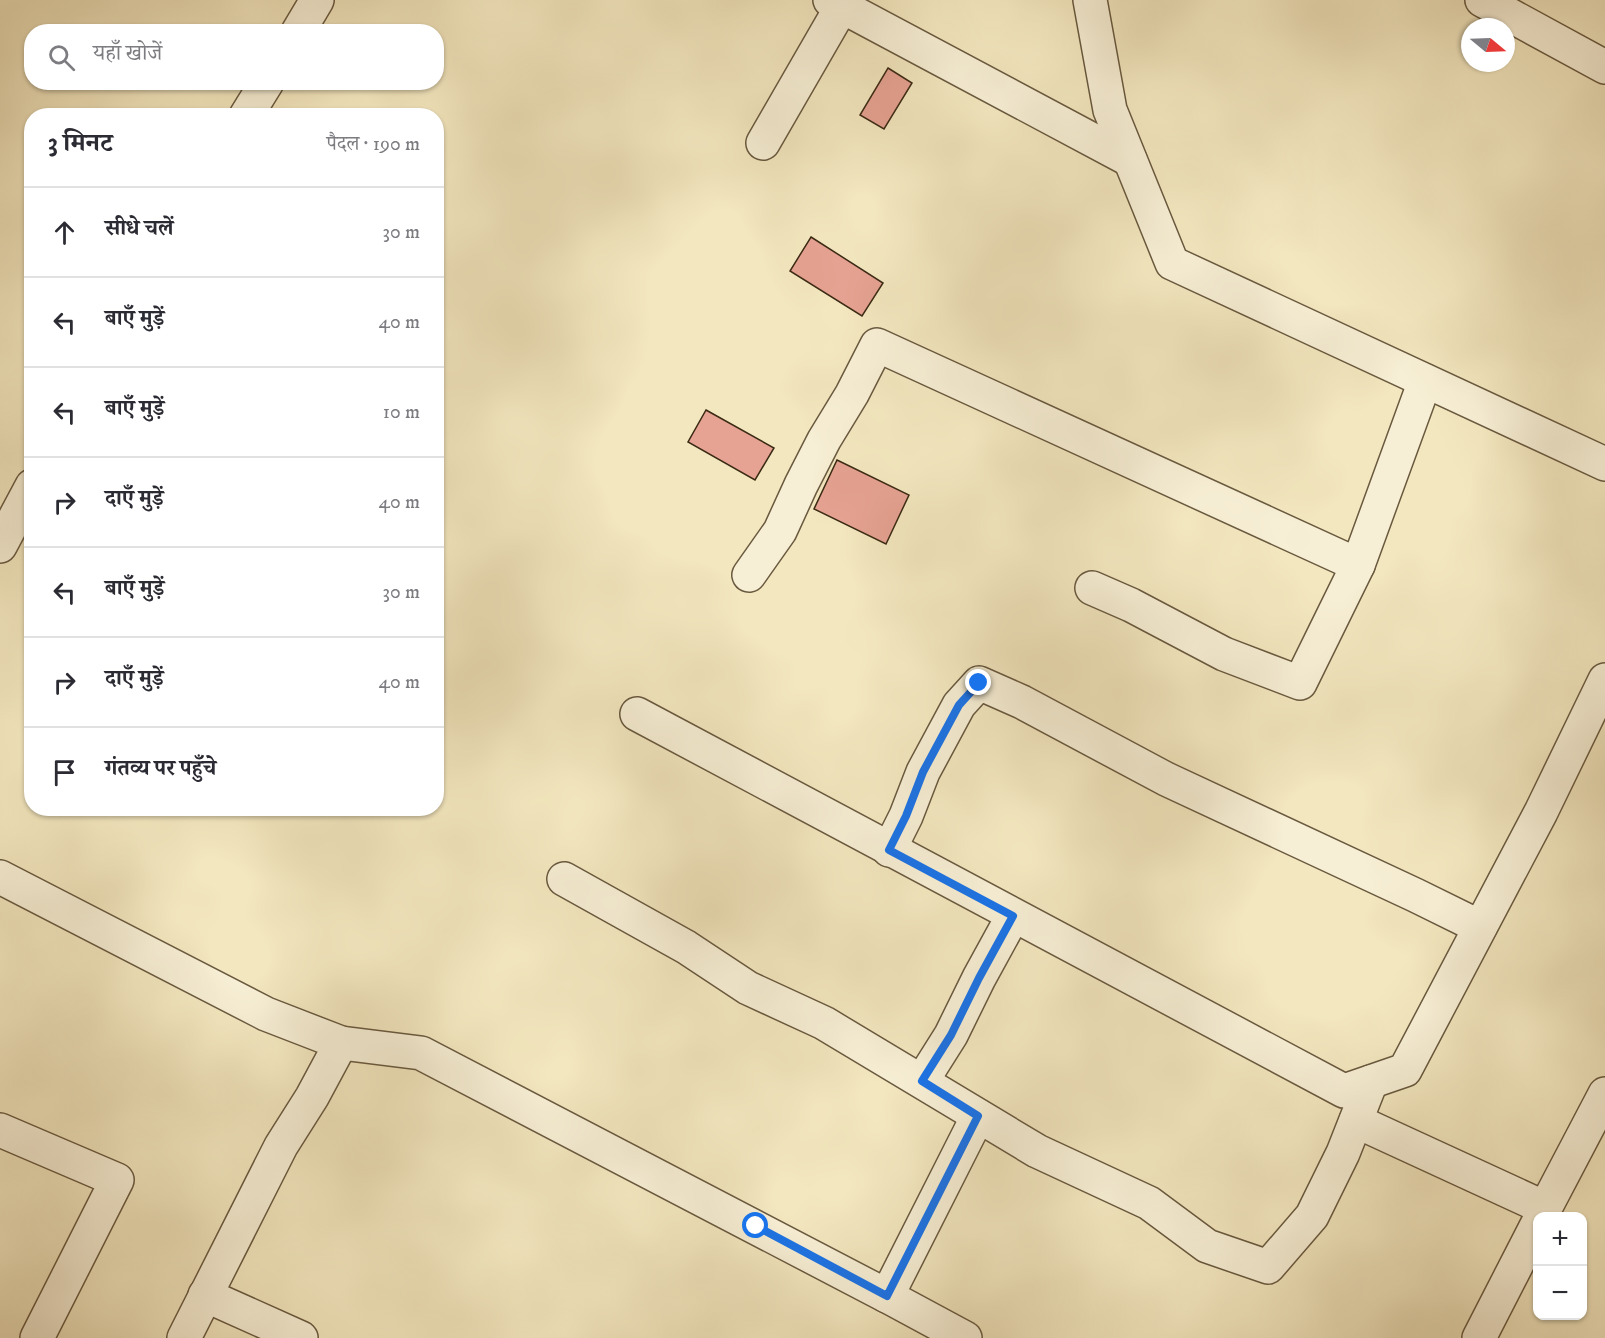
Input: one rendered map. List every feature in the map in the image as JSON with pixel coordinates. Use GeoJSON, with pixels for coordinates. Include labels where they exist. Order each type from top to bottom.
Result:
{"type":"FeatureCollection","features":[{"type":"Feature","properties":{"kind":"street"},"geometry":{"type":"LineString","coordinates":[[303,24],[317,0]]}},
{"type":"Feature","properties":{"kind":"street"},"geometry":{"type":"LineString","coordinates":[[1090,0],[1110,110],[1172,263],[1605,464]]}},
{"type":"Feature","properties":{"kind":"street"},"geometry":{"type":"LineString","coordinates":[[1482,0],[1605,67]]}},
{"type":"Feature","properties":{"kind":"street"},"geometry":{"type":"LineString","coordinates":[[763,142],[836,3],[1130,160]]}},
{"type":"Feature","properties":{"kind":"street"},"geometry":{"type":"LineString","coordinates":[[251,108],[262,90]]}},
{"type":"Feature","properties":{"kind":"street"},"geometry":{"type":"LineString","coordinates":[[749,575],[780,531],[806,476],[877,345],[1358,565]]}},
{"type":"Feature","properties":{"kind":"street"},"geometry":{"type":"LineString","coordinates":[[1092,588],[1131,605],[1224,654],[1300,683],[1358,565],[1425,381]]}},
{"type":"Feature","properties":{"kind":"street"},"geometry":{"type":"LineString","coordinates":[[0,546],[24,501]]}},
{"type":"Feature","properties":{"kind":"street"},"geometry":{"type":"LineString","coordinates":[[637,714],[1344,1091],[1405,1070],[1541,812],[1605,680]]}},
{"type":"Feature","properties":{"kind":"street"},"geometry":{"type":"LineString","coordinates":[[889,850],[906,816],[923,772],[959,705],[979,683],[1022,702],[1166,779],[1480,927]]}},
{"type":"Feature","properties":{"kind":"street"},"geometry":{"type":"LineString","coordinates":[[0,877],[266,1014],[341,1043],[421,1053],[965,1338]]}},
{"type":"Feature","properties":{"kind":"street"},"geometry":{"type":"LineString","coordinates":[[564,879],[686,947],[748,988],[824,1023],[1037,1151],[1149,1203],[1208,1246],[1268,1267],[1312,1216],[1343,1153],[1371,1082]]}},
{"type":"Feature","properties":{"kind":"street"},"geometry":{"type":"LineString","coordinates":[[922,1081],[951,1035],[1013,916]]}},
{"type":"Feature","properties":{"kind":"street"},"geometry":{"type":"LineString","coordinates":[[184,1338],[281,1146],[312,1097],[341,1043]]}},
{"type":"Feature","properties":{"kind":"street"},"geometry":{"type":"LineString","coordinates":[[1543,1212],[1605,1094]]}},
{"type":"Feature","properties":{"kind":"street"},"geometry":{"type":"LineString","coordinates":[[887,1296],[978,1116]]}},
{"type":"Feature","properties":{"kind":"street"},"geometry":{"type":"LineString","coordinates":[[1356,1120],[1533,1212]]}},
{"type":"Feature","properties":{"kind":"street"},"geometry":{"type":"LineString","coordinates":[[0,1130],[117,1180],[37,1338]]}},
{"type":"Feature","properties":{"kind":"street"},"geometry":{"type":"LineString","coordinates":[[1479,1338],[1533,1232]]}},
{"type":"Feature","properties":{"kind":"street"},"geometry":{"type":"LineString","coordinates":[[205,1295],[301,1338]]}},
{"type":"Feature","properties":{"kind":"building"},"geometry":{"type":"Polygon","coordinates":[[[888,68],[912,83],[884,129],[860,115],[888,68]]]}},
{"type":"Feature","properties":{"kind":"building"},"geometry":{"type":"Polygon","coordinates":[[[811,237],[883,283],[862,316],[790,271],[811,237]]]}},
{"type":"Feature","properties":{"kind":"building"},"geometry":{"type":"Polygon","coordinates":[[[706,410],[774,448],[755,480],[688,442],[706,410]]]}},
{"type":"Feature","properties":{"kind":"building"},"geometry":{"type":"Polygon","coordinates":[[[837,460],[909,495],[886,544],[814,509],[837,460]]]}},
{"type":"Feature","properties":{"kind":"route"},"geometry":{"type":"LineString","coordinates":[[756,1226],[887,1296],[978,1116],[922,1081],[951,1035],[1013,916],[889,850],[906,816],[923,772],[959,705],[979,683]]}}]}
